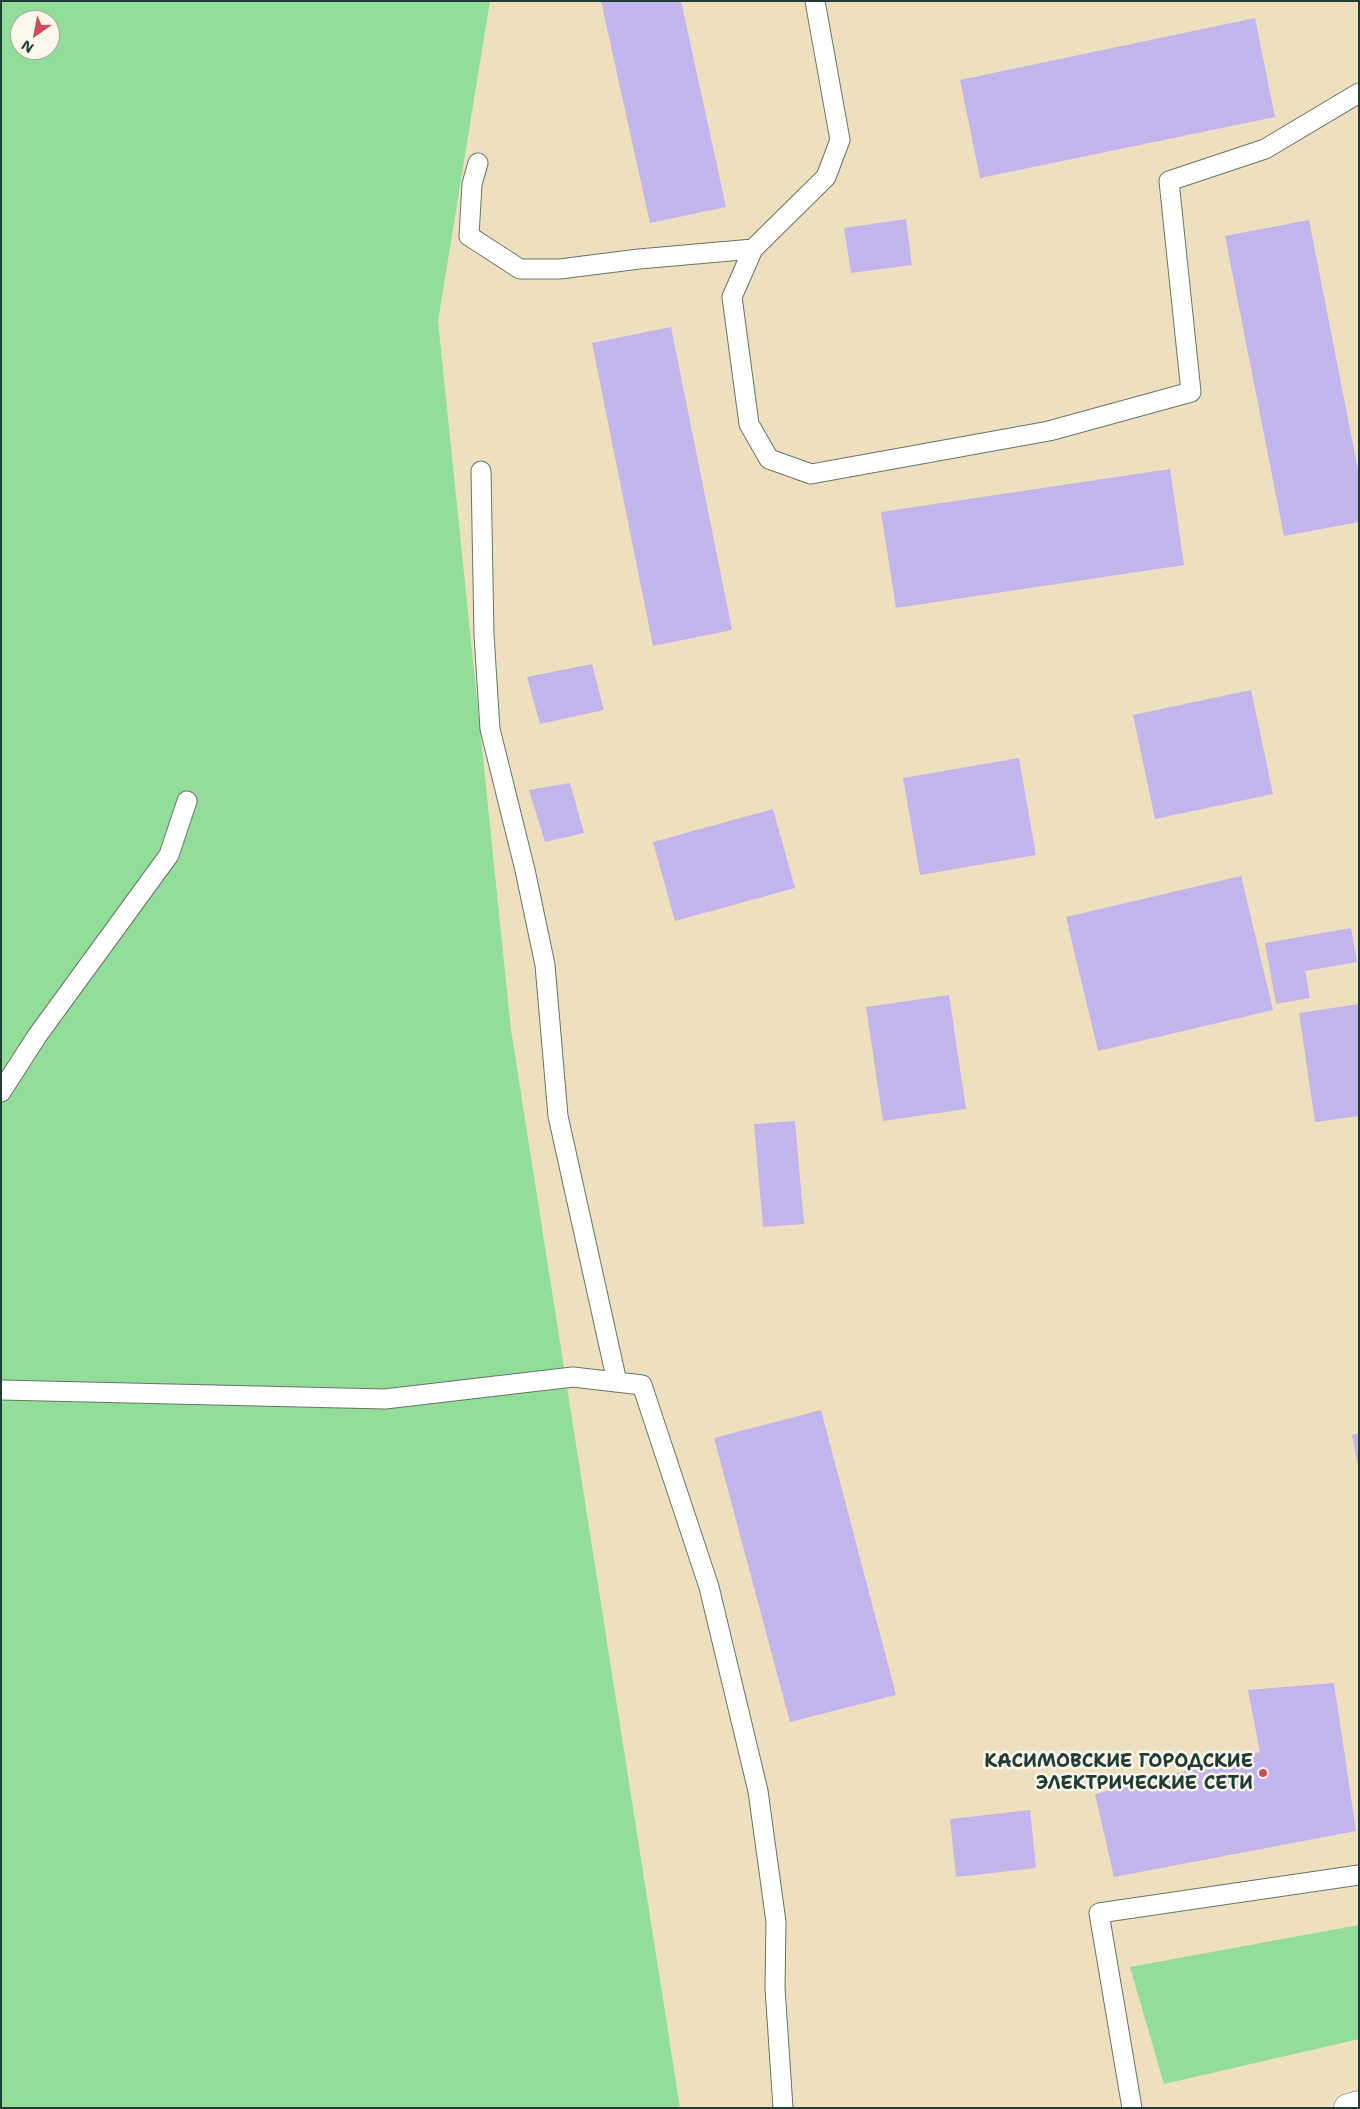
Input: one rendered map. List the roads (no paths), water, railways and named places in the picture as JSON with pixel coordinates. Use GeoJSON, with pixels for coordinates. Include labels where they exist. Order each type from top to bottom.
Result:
{"type":"FeatureCollection","features":[{"type":"Feature","properties":{"kind":"main road"},"geometry":{"type":"LineString","coordinates":[[1348,2108],[1359,2105]]}},
{"type":"Feature","properties":{"kind":"lane"},"geometry":{"type":"LineString","coordinates":[[815,1],[840,140],[826,177],[753,249],[732,297],[749,424],[769,459],[811,474],[1049,431],[1191,392],[1170,181],[1265,149],[1359,93]]}},
{"type":"Feature","properties":{"kind":"lane"},"geometry":{"type":"LineString","coordinates":[[478,163],[472,184],[469,236],[520,269],[560,269],[639,259],[753,249]]}},
{"type":"Feature","properties":{"kind":"lane"},"geometry":{"type":"LineString","coordinates":[[481,471],[484,635],[490,730],[526,870],[545,965],[558,1116],[617,1382]]}},
{"type":"Feature","properties":{"kind":"lane"},"geometry":{"type":"LineString","coordinates":[[1,1092],[37,1036],[169,855],[187,801]]}},
{"type":"Feature","properties":{"kind":"lane"},"geometry":{"type":"LineString","coordinates":[[1,1390],[385,1399],[573,1377],[642,1385],[709,1587],[758,1791],[776,1922],[775,1988],[783,2108]]}},
{"type":"Feature","properties":{"kind":"lane"},"geometry":{"type":"LineString","coordinates":[[1132,2108],[1099,1913],[1359,1875]]}},
{"type":"Feature","properties":{"kind":"place","name":"КАСИМОВСКИЕ ГОРОДСКИЕ ЭЛЕКТРИЧЕСКИЕ СЕТИ"},"geometry":{"type":"Point","coordinates":[1263,1773]}}]}
